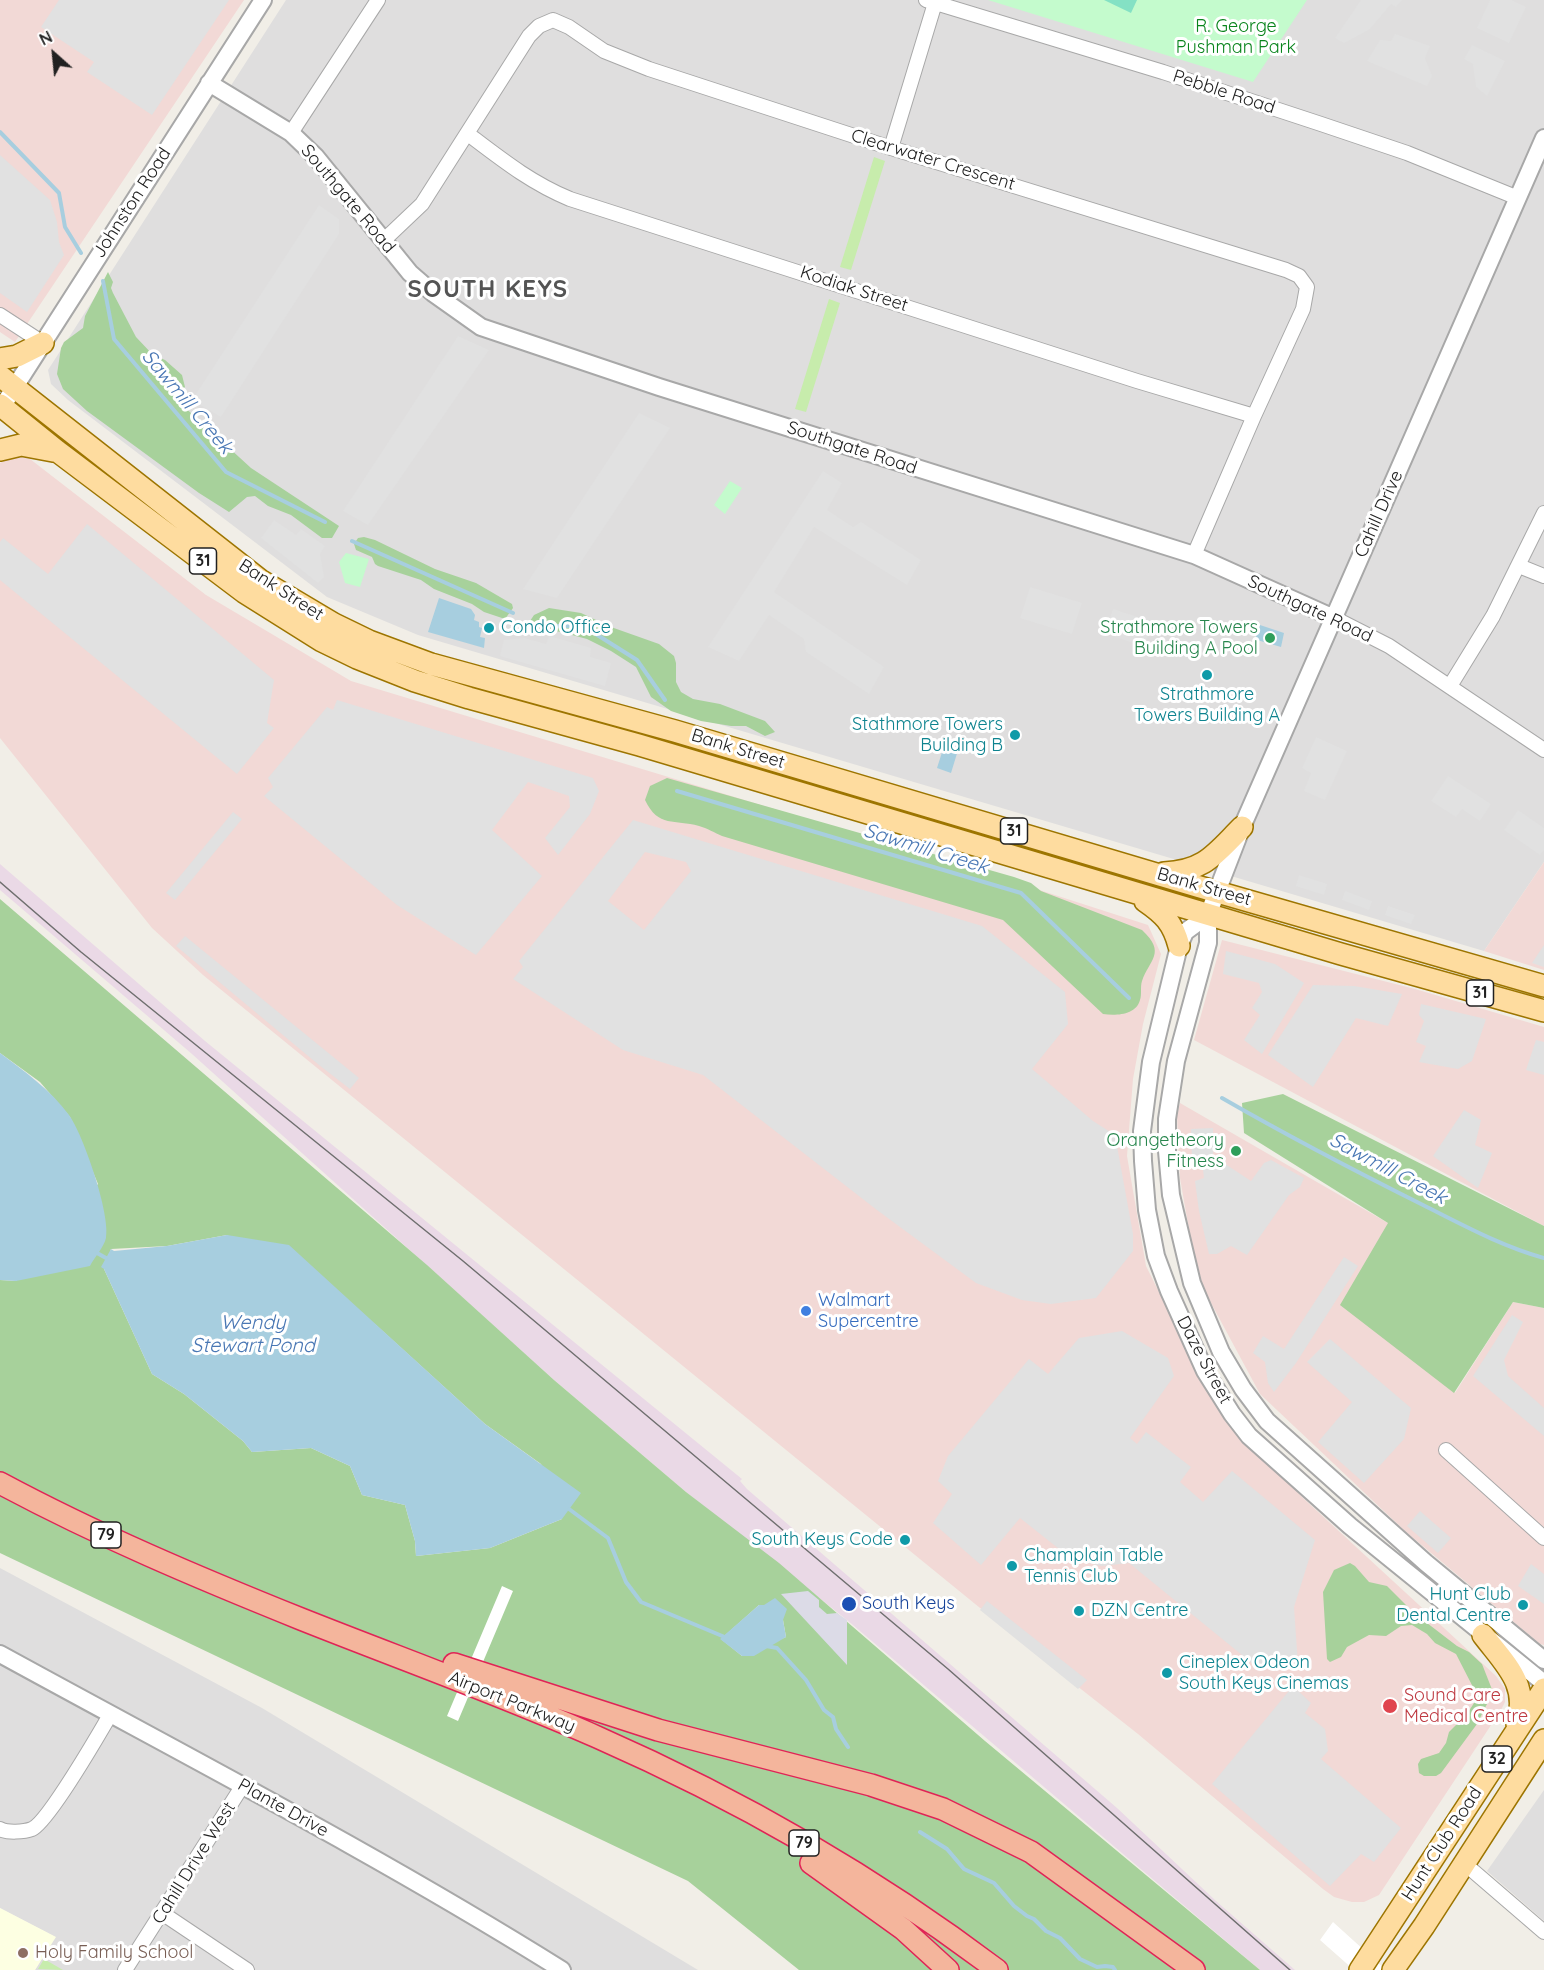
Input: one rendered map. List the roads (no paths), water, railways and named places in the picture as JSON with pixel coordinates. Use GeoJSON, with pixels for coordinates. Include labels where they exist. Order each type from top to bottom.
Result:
{"type":"FeatureCollection","features":[{"type":"Feature","properties":{"kind":"highway","name":"Airport Parkway"},"geometry":{"type":"LineString","coordinates":[[0,1483],[107,1536],[214,1583],[491,1692],[669,1770],[800,1840],[921,1916],[997,1970]]}},
{"type":"Feature","properties":{"kind":"highway"},"geometry":{"type":"LineString","coordinates":[[214,1583],[658,1730],[860,1782],[943,1809],[1031,1852],[1194,1970]]}},
{"type":"Feature","properties":{"kind":"highway"},"geometry":{"type":"LineString","coordinates":[[599,1738],[771,1837],[829,1875],[903,1929],[948,1970]]}},
{"type":"Feature","properties":{"kind":"highway"},"geometry":{"type":"LineString","coordinates":[[1172,1955],[1188,1970]]}},
{"type":"Feature","properties":{"kind":"main road"},"geometry":{"type":"LineString","coordinates":[[0,359],[17,356],[43,343]]}},
{"type":"Feature","properties":{"kind":"main road","name":"Bank Street"},"geometry":{"type":"LineString","coordinates":[[7,381],[260,580],[333,624],[369,641],[431,664],[647,724],[1538,984]]}},
{"type":"Feature","properties":{"kind":"main road","name":"Bank Street"},"geometry":{"type":"LineString","coordinates":[[1,406],[244,592],[322,641],[415,681],[639,745],[1341,954],[1534,1008]]}},
{"type":"Feature","properties":{"kind":"main road"},"geometry":{"type":"LineString","coordinates":[[0,450],[21,445],[57,451]]}},
{"type":"Feature","properties":{"kind":"main road"},"geometry":{"type":"LineString","coordinates":[[639,745],[647,724]]}},
{"type":"Feature","properties":{"kind":"main road"},"geometry":{"type":"LineString","coordinates":[[1155,873],[1184,872],[1205,863],[1242,827]]}},
{"type":"Feature","properties":{"kind":"main road"},"geometry":{"type":"LineString","coordinates":[[1135,893],[1166,917],[1173,928],[1179,946]]}},
{"type":"Feature","properties":{"kind":"main road"},"geometry":{"type":"LineString","coordinates":[[1341,954],[1352,930]]}},
{"type":"Feature","properties":{"kind":"main road"},"geometry":{"type":"LineString","coordinates":[[1534,1008],[1538,984]]}},
{"type":"Feature","properties":{"kind":"main road"},"geometry":{"type":"LineString","coordinates":[[1483,1635],[1515,1677],[1519,1688],[1521,1711],[1513,1735]]}},
{"type":"Feature","properties":{"kind":"main road","name":"Hunt Club Road"},"geometry":{"type":"LineString","coordinates":[[1360,1970],[1544,1689]]}},
{"type":"Feature","properties":{"kind":"main road","name":"Hunt Club Road"},"geometry":{"type":"LineString","coordinates":[[1393,1970],[1536,1758],[1544,1740]]}},
{"type":"Feature","properties":{"kind":"street","name":"Johnston Road"},"geometry":{"type":"LineString","coordinates":[[1,406],[7,381],[43,343],[263,0]]}},
{"type":"Feature","properties":{"kind":"street"},"geometry":{"type":"LineString","coordinates":[[291,132],[378,0]]}},
{"type":"Feature","properties":{"kind":"street"},"geometry":{"type":"LineString","coordinates":[[891,148],[930,1]]}},
{"type":"Feature","properties":{"kind":"street","name":"Pebble Road"},"geometry":{"type":"LineString","coordinates":[[930,1],[1163,72],[1407,153],[1518,198]]}},
{"type":"Feature","properties":{"kind":"street","name":"Clearwater Crescent"},"geometry":{"type":"LineString","coordinates":[[383,242],[422,204],[529,36],[540,26],[553,20],[569,27],[604,51],[621,59],[891,148],[1286,270],[1299,276],[1307,287],[1303,309],[1194,555]]}},
{"type":"Feature","properties":{"kind":"street","name":"Southgate Road"},"geometry":{"type":"LineString","coordinates":[[209,83],[291,132],[316,157],[410,273],[433,294],[481,327],[659,387],[1194,555],[1334,618],[1389,646],[1544,750]]}},
{"type":"Feature","properties":{"kind":"street","name":"Kodiak Street"},"geometry":{"type":"LineString","coordinates":[[468,134],[519,173],[570,200],[1137,381],[1254,416]]}},
{"type":"Feature","properties":{"kind":"street","name":"Cahill Drive"},"geometry":{"type":"LineString","coordinates":[[1217,891],[1242,827],[1544,138]]}},
{"type":"Feature","properties":{"kind":"street"},"geometry":{"type":"LineString","coordinates":[[0,315],[43,343]]}},
{"type":"Feature","properties":{"kind":"street"},"geometry":{"type":"LineString","coordinates":[[1450,686],[1494,616],[1544,513]]}},
{"type":"Feature","properties":{"kind":"street"},"geometry":{"type":"LineString","coordinates":[[1519,566],[1544,576]]}},
{"type":"Feature","properties":{"kind":"street","name":"Daze Street"},"geometry":{"type":"LineString","coordinates":[[1217,891],[1208,915],[1208,943],[1176,1061],[1167,1119],[1167,1151],[1172,1195],[1192,1283],[1221,1352],[1243,1389],[1267,1421],[1426,1563],[1544,1660]]}},
{"type":"Feature","properties":{"kind":"street","name":"Daze Street"},"geometry":{"type":"LineString","coordinates":[[1208,915],[1185,932],[1179,946],[1151,1062],[1142,1131],[1147,1210],[1156,1256],[1169,1291],[1205,1371],[1249,1436],[1350,1526],[1544,1683]]}},
{"type":"Feature","properties":{"kind":"street"},"geometry":{"type":"LineString","coordinates":[[1160,1023],[1184,1028]]}},
{"type":"Feature","properties":{"kind":"street"},"geometry":{"type":"LineString","coordinates":[[1169,1291],[1192,1283]]}},
{"type":"Feature","properties":{"kind":"street"},"geometry":{"type":"LineString","coordinates":[[1249,1436],[1267,1421]]}},
{"type":"Feature","properties":{"kind":"street"},"geometry":{"type":"LineString","coordinates":[[1446,1450],[1544,1538]]}},
{"type":"Feature","properties":{"kind":"street"},"geometry":{"type":"LineString","coordinates":[[1350,1526],[1365,1507]]}},
{"type":"Feature","properties":{"kind":"street","name":"Plante Drive"},"geometry":{"type":"LineString","coordinates":[[0,1654],[243,1785],[493,1927],[562,1970]]}},
{"type":"Feature","properties":{"kind":"street"},"geometry":{"type":"LineString","coordinates":[[0,1829],[5,1832],[33,1829],[52,1809],[110,1715]]}},
{"type":"Feature","properties":{"kind":"street","name":"Cahill Drive West"},"geometry":{"type":"LineString","coordinates":[[125,1970],[243,1785]]}},
{"type":"Feature","properties":{"kind":"street"},"geometry":{"type":"LineString","coordinates":[[1465,1864],[1544,1932]]}},
{"type":"Feature","properties":{"kind":"street"},"geometry":{"type":"LineString","coordinates":[[162,1913],[247,1970]]}},
{"type":"Feature","properties":{"kind":"water"},"geometry":{"type":"Polygon","coordinates":[[[439,598],[471,609],[475,615],[474,620],[479,622],[479,627],[482,628],[480,637],[485,638],[484,648],[428,632],[439,598]]]}},
{"type":"Feature","properties":{"kind":"water","name":"Strathmore Towers Building A Pool"},"geometry":{"type":"Polygon","coordinates":[[[1260,625],[1284,633],[1281,647],[1257,640],[1260,625]]]}},
{"type":"Feature","properties":{"kind":"water"},"geometry":{"type":"Polygon","coordinates":[[[945,743],[959,747],[951,773],[937,768],[945,743]]]}},
{"type":"Feature","properties":{"kind":"water"},"geometry":{"type":"Polygon","coordinates":[[[0,1053],[54,1097],[69,1115],[81,1139],[95,1175],[106,1227],[105,1241],[90,1266],[16,1281],[0,1280],[0,1053]]]}},
{"type":"Feature","properties":{"kind":"water","name":"Wendy Stewart Pond"},"geometry":{"type":"Polygon","coordinates":[[[227,1235],[289,1245],[485,1424],[581,1493],[562,1519],[490,1548],[416,1556],[415,1541],[405,1505],[362,1495],[350,1466],[311,1448],[252,1452],[243,1441],[184,1394],[152,1374],[104,1269],[101,1267],[111,1249],[114,1251],[167,1246],[227,1235]]]}},
{"type":"Feature","properties":{"kind":"water"},"geometry":{"type":"Polygon","coordinates":[[[775,1598],[787,1609],[783,1620],[786,1637],[754,1656],[742,1656],[720,1639],[759,1605],[764,1605],[775,1598]]]}},
{"type":"Feature","properties":{"kind":"waterway","name":"Sawmill Creek"},"geometry":{"type":"LineString","coordinates":[[0,132],[59,193],[65,227],[81,253]]}},
{"type":"Feature","properties":{"kind":"waterway","name":"Sawmill Creek"},"geometry":{"type":"LineString","coordinates":[[103,281],[114,339],[226,472],[325,522]]}},
{"type":"Feature","properties":{"kind":"waterway","name":"Sawmill Creek"},"geometry":{"type":"LineString","coordinates":[[352,541],[513,613]]}},
{"type":"Feature","properties":{"kind":"waterway","name":"Sawmill Creek"},"geometry":{"type":"LineString","coordinates":[[543,626],[583,626],[637,660],[665,700]]}},
{"type":"Feature","properties":{"kind":"waterway","name":"Sawmill Creek"},"geometry":{"type":"LineString","coordinates":[[677,791],[1021,893],[1129,998]]}},
{"type":"Feature","properties":{"kind":"waterway","name":"Sawmill Creek"},"geometry":{"type":"LineString","coordinates":[[1222,1098],[1322,1153],[1468,1227],[1497,1241],[1544,1258]]}},
{"type":"Feature","properties":{"kind":"waterway"},"geometry":{"type":"LineString","coordinates":[[97,1253],[106,1258]]}},
{"type":"Feature","properties":{"kind":"waterway"},"geometry":{"type":"LineString","coordinates":[[569,1509],[608,1538],[626,1582],[641,1602],[727,1638]]}},
{"type":"Feature","properties":{"kind":"waterway"},"geometry":{"type":"LineString","coordinates":[[766,1646],[777,1648],[806,1680],[824,1710],[833,1717],[836,1729],[848,1747]]}},
{"type":"Feature","properties":{"kind":"waterway"},"geometry":{"type":"LineString","coordinates":[[920,1832],[947,1849],[964,1869],[994,1883],[1014,1906],[1034,1919],[1046,1931],[1060,1938],[1080,1959],[1097,1967],[1113,1967],[1115,1970]]}},
{"type":"Feature","properties":{"kind":"tram line"},"geometry":{"type":"LineString","coordinates":[[0,882],[81,952],[463,1261],[948,1669],[1290,1970]]}},
{"type":"Feature","properties":{"kind":"place","name":"Condo Office"},"geometry":{"type":"Point","coordinates":[489,628]}},
{"type":"Feature","properties":{"kind":"place","name":"Strathmore Towers Building A Pool"},"geometry":{"type":"Point","coordinates":[1270,638]}},
{"type":"Feature","properties":{"kind":"place","name":"Strathmore Towers Building A"},"geometry":{"type":"Point","coordinates":[1207,675]}},
{"type":"Feature","properties":{"kind":"place","name":"Stathmore Towers Building B"},"geometry":{"type":"Point","coordinates":[1015,735]}},
{"type":"Feature","properties":{"kind":"place","name":"Orangetheory Fitness"},"geometry":{"type":"Point","coordinates":[1236,1151]}},
{"type":"Feature","properties":{"kind":"place","name":"Walmart Supercentre"},"geometry":{"type":"Point","coordinates":[806,1311]}},
{"type":"Feature","properties":{"kind":"place","name":"South Keys Code"},"geometry":{"type":"Point","coordinates":[905,1540]}},
{"type":"Feature","properties":{"kind":"place","name":"Champlain Table Tennis Club"},"geometry":{"type":"Point","coordinates":[1012,1566]}},
{"type":"Feature","properties":{"kind":"place","name":"South Keys"},"geometry":{"type":"Point","coordinates":[849,1604]}},
{"type":"Feature","properties":{"kind":"place","name":"Hunt Club Dental Centre"},"geometry":{"type":"Point","coordinates":[1523,1605]}},
{"type":"Feature","properties":{"kind":"place","name":"DZN Centre"},"geometry":{"type":"Point","coordinates":[1079,1611]}},
{"type":"Feature","properties":{"kind":"place","name":"Cineplex Odeon South Keys Cinemas"},"geometry":{"type":"Point","coordinates":[1167,1673]}},
{"type":"Feature","properties":{"kind":"place","name":"Sound Care Medical Centre"},"geometry":{"type":"Point","coordinates":[1390,1706]}},
{"type":"Feature","properties":{"kind":"place","name":"Holy Family School"},"geometry":{"type":"Point","coordinates":[23,1953]}},
{"type":"Feature","properties":{"kind":"district","name":"SOUTH KEYS"},"geometry":{"type":"Point","coordinates":[488,290]}},
{"type":"Feature","properties":{"kind":"park label","name":"R. George Pushman Park"},"geometry":{"type":"Point","coordinates":[1236,37]}}]}
